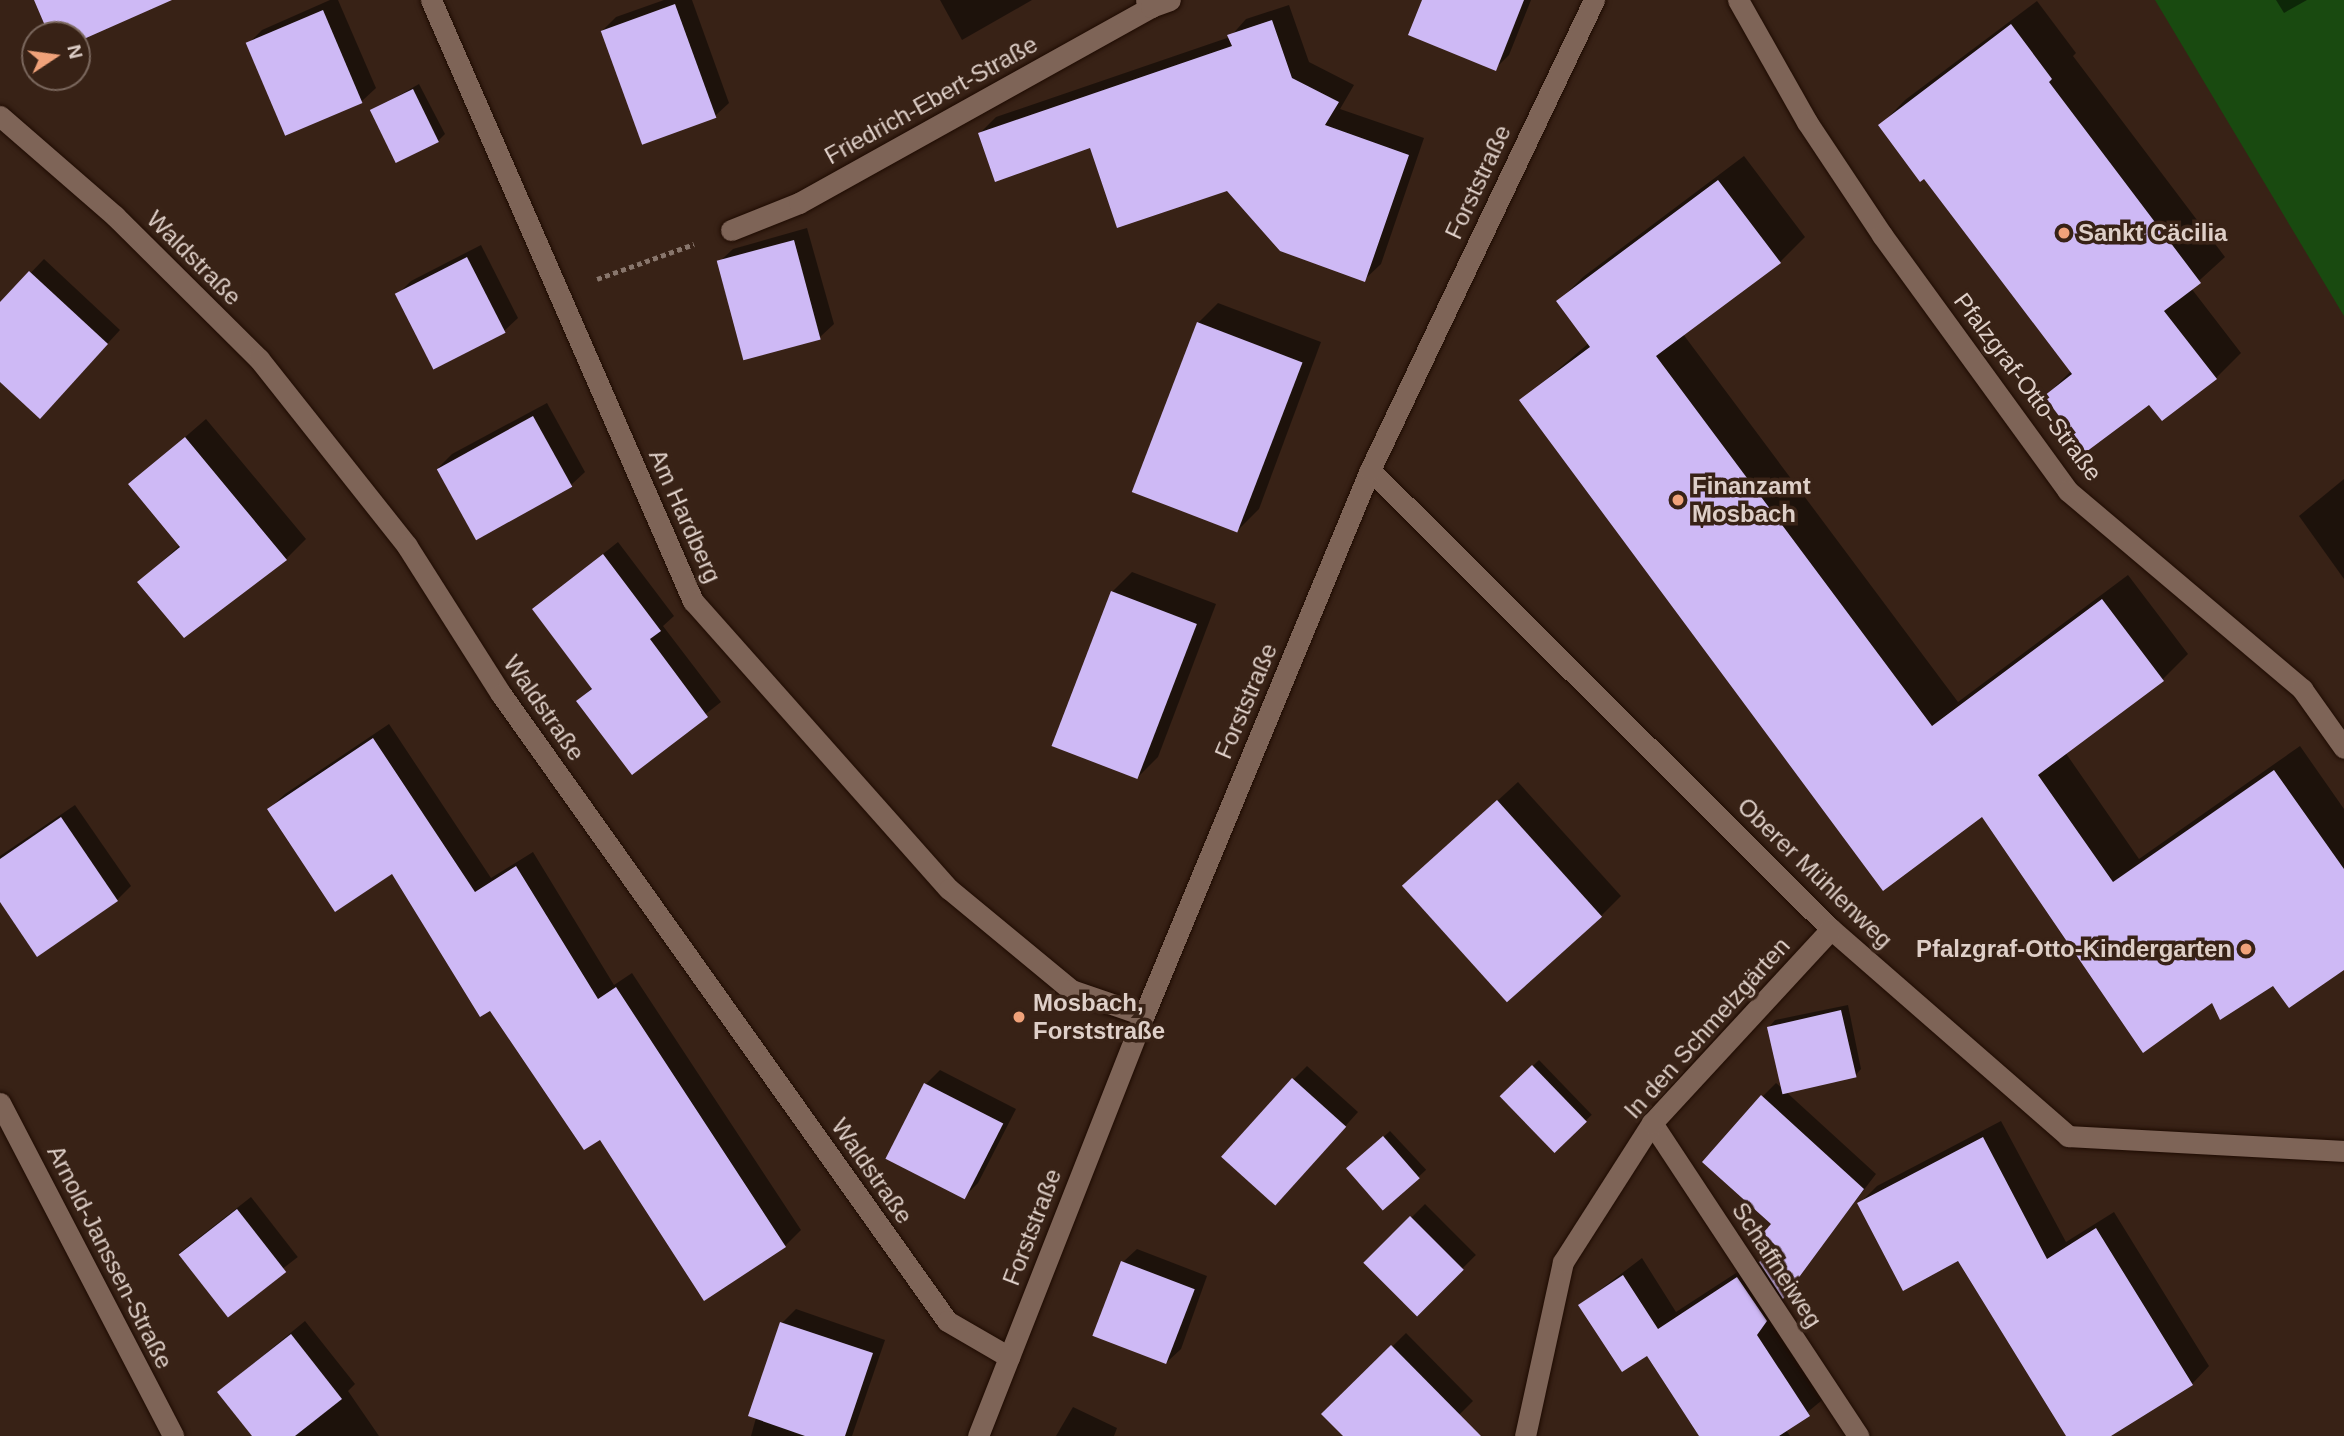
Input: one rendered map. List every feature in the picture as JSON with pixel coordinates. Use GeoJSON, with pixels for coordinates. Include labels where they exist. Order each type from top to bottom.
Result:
{"type":"FeatureCollection","features":[{"type":"Feature","properties":{"kind":"street","name":"Am Hardberg"},"geometry":{"type":"LineString","coordinates":[[431,0],[693,601],[949,889],[1071,990],[1144,1015]]}},
{"type":"Feature","properties":{"kind":"street","name":"Forststraße"},"geometry":{"type":"LineString","coordinates":[[978,1436],[1144,1015],[1370,470],[1594,0]]}},
{"type":"Feature","properties":{"kind":"street","name":"Pfalzgraf-Otto-Straße"},"geometry":{"type":"LineString","coordinates":[[1738,0],[1807,122],[1882,235],[2068,491],[2302,689],[2344,748]]}},
{"type":"Feature","properties":{"kind":"street","name":"Friedrich-Ebert-Straße"},"geometry":{"type":"LineString","coordinates":[[732,230],[799,203],[1156,2]]}},
{"type":"Feature","properties":{"kind":"street","name":"Waldstraße"},"geometry":{"type":"LineString","coordinates":[[0,116],[115,216],[259,359],[407,547],[501,694],[947,1321],[1009,1357]]}},
{"type":"Feature","properties":{"kind":"street","name":"Oberer Mühlenweg"},"geometry":{"type":"LineString","coordinates":[[1370,470],[1831,929],[2068,1136],[2344,1152]]}},
{"type":"Feature","properties":{"kind":"street","name":"In den Schmelzgärten"},"geometry":{"type":"LineString","coordinates":[[1525,1436],[1563,1262],[1653,1123],[1831,929]]}},
{"type":"Feature","properties":{"kind":"street","name":"Arnold-Janssen-Straße"},"geometry":{"type":"LineString","coordinates":[[0,1103],[173,1436]]}},
{"type":"Feature","properties":{"kind":"street","name":"Schaffneiweg"},"geometry":{"type":"LineString","coordinates":[[1653,1123],[1858,1436]]}},
{"type":"Feature","properties":{"kind":"path"},"geometry":{"type":"LineString","coordinates":[[585,284],[732,230]]}},
{"type":"Feature","properties":{"kind":"green space"},"geometry":{"type":"Polygon","coordinates":[[[2155,0],[2344,0],[2344,316],[2155,0]]]}},
{"type":"Feature","properties":{"kind":"building"},"geometry":{"type":"Polygon","coordinates":[[[34,0],[172,0],[91,36],[91,21],[43,21],[34,0]]]}},
{"type":"Feature","properties":{"kind":"building"},"geometry":{"type":"Polygon","coordinates":[[[1422,0],[1524,0],[1496,71],[1408,35],[1422,0]]]}},
{"type":"Feature","properties":{"kind":"building"},"geometry":{"type":"Polygon","coordinates":[[[675,4],[716,118],[642,145],[601,31],[675,4]]]}},
{"type":"Feature","properties":{"kind":"building"},"geometry":{"type":"Polygon","coordinates":[[[323,10],[362,103],[285,136],[246,43],[323,10]]]}},
{"type":"Feature","properties":{"kind":"building"},"geometry":{"type":"Polygon","coordinates":[[[1272,20],[1292,78],[1339,102],[1325,125],[1409,155],[1365,282],[1280,251],[1227,191],[1117,228],[1090,148],[995,182],[978,133],[1232,46],[1227,35],[1272,20]]]}},
{"type":"Feature","properties":{"kind":"building","name":"Sankt Cäcilia"},"geometry":{"type":"Polygon","coordinates":[[[2011,24],[2052,79],[2049,82],[2201,283],[2164,311],[2217,379],[2162,421],[2149,405],[2086,452],[2044,396],[2072,374],[1924,179],[1920,182],[1878,125],[2011,24]]]}},
{"type":"Feature","properties":{"kind":"building"},"geometry":{"type":"Polygon","coordinates":[[[413,89],[439,142],[396,163],[370,110],[413,89]]]}},
{"type":"Feature","properties":{"kind":"building","name":"Finanzamt Mosbach"},"geometry":{"type":"Polygon","coordinates":[[[1718,180],[1781,263],[1656,356],[1932,726],[2102,599],[2164,681],[2038,775],[2113,882],[2274,770],[2344,869],[2344,970],[2289,1008],[2273,986],[2220,1020],[2212,1003],[2143,1053],[1982,817],[1883,891],[1519,400],[1590,347],[1556,301],[1718,180]]]}},
{"type":"Feature","properties":{"kind":"building"},"geometry":{"type":"Polygon","coordinates":[[[794,240],[821,339],[743,360],[717,261],[794,240]]]}},
{"type":"Feature","properties":{"kind":"building"},"geometry":{"type":"Polygon","coordinates":[[[467,257],[506,333],[433,370],[395,294],[467,257]]]}},
{"type":"Feature","properties":{"kind":"building"},"geometry":{"type":"Polygon","coordinates":[[[29,271],[108,344],[40,419],[0,382],[0,302],[29,271]]]}},
{"type":"Feature","properties":{"kind":"building"},"geometry":{"type":"Polygon","coordinates":[[[1197,322],[1302,362],[1237,532],[1132,492],[1197,322]]]}},
{"type":"Feature","properties":{"kind":"building"},"geometry":{"type":"Polygon","coordinates":[[[533,416],[572,487],[476,540],[437,469],[533,416]]]}},
{"type":"Feature","properties":{"kind":"building"},"geometry":{"type":"Polygon","coordinates":[[[185,437],[287,560],[184,638],[137,582],[180,547],[128,484],[185,437]]]}},
{"type":"Feature","properties":{"kind":"building"},"geometry":{"type":"Polygon","coordinates":[[[603,554],[661,631],[650,639],[708,717],[632,775],[576,701],[592,689],[532,609],[603,554]]]}},
{"type":"Feature","properties":{"kind":"building"},"geometry":{"type":"Polygon","coordinates":[[[1111,591],[1197,624],[1137,779],[1052,746],[1111,591]]]}},
{"type":"Feature","properties":{"kind":"building"},"geometry":{"type":"Polygon","coordinates":[[[373,738],[475,892],[516,866],[598,999],[616,987],[786,1247],[704,1301],[600,1140],[584,1150],[490,1011],[480,1017],[392,874],[335,912],[267,809],[373,738]]]}},
{"type":"Feature","properties":{"kind":"building"},"geometry":{"type":"Polygon","coordinates":[[[1497,800],[1602,917],[1507,1002],[1402,886],[1497,800]]]}},
{"type":"Feature","properties":{"kind":"building"},"geometry":{"type":"Polygon","coordinates":[[[61,817],[118,901],[37,957],[0,902],[0,859],[61,817]]]}},
{"type":"Feature","properties":{"kind":"building"},"geometry":{"type":"Polygon","coordinates":[[[1841,1010],[1857,1077],[1782,1094],[1767,1027],[1841,1010]]]}},
{"type":"Feature","properties":{"kind":"building"},"geometry":{"type":"Polygon","coordinates":[[[1532,1065],[1587,1122],[1555,1153],[1500,1096],[1532,1065]]]}},
{"type":"Feature","properties":{"kind":"building"},"geometry":{"type":"Polygon","coordinates":[[[1292,1078],[1346,1127],[1275,1206],[1221,1157],[1292,1078]]]}},
{"type":"Feature","properties":{"kind":"building"},"geometry":{"type":"Polygon","coordinates":[[[924,1083],[1003,1123],[965,1199],[885,1159],[924,1083]]]}},
{"type":"Feature","properties":{"kind":"building"},"geometry":{"type":"Polygon","coordinates":[[[1761,1095],[1864,1189],[1783,1299],[1759,1262],[1779,1249],[1763,1233],[1771,1224],[1702,1162],[1761,1095]]]}},
{"type":"Feature","properties":{"kind":"building"},"geometry":{"type":"Polygon","coordinates":[[[1383,1136],[1420,1178],[1383,1210],[1346,1168],[1383,1136]]]}},
{"type":"Feature","properties":{"kind":"building"},"geometry":{"type":"Polygon","coordinates":[[[1983,1137],[2047,1259],[2096,1228],[2193,1385],[2111,1436],[2066,1436],[1958,1261],[1903,1291],[1857,1203],[1983,1137]]]}},
{"type":"Feature","properties":{"kind":"building"},"geometry":{"type":"Polygon","coordinates":[[[237,1209],[286,1272],[228,1318],[179,1255],[237,1209]]]}},
{"type":"Feature","properties":{"kind":"building"},"geometry":{"type":"Polygon","coordinates":[[[1410,1216],[1464,1270],[1417,1316],[1363,1263],[1410,1216]]]}},
{"type":"Feature","properties":{"kind":"building"},"geometry":{"type":"Polygon","coordinates":[[[1121,1261],[1195,1289],[1166,1364],[1092,1336],[1121,1261]]]}},
{"type":"Feature","properties":{"kind":"building"},"geometry":{"type":"Polygon","coordinates":[[[1623,1275],[1658,1329],[1737,1277],[1767,1321],[1757,1335],[1810,1416],[1779,1436],[1699,1436],[1647,1356],[1622,1372],[1578,1305],[1623,1275]]]}},
{"type":"Feature","properties":{"kind":"building"},"geometry":{"type":"Polygon","coordinates":[[[780,1322],[873,1353],[845,1436],[805,1436],[748,1416],[780,1322]]]}},
{"type":"Feature","properties":{"kind":"building"},"geometry":{"type":"Polygon","coordinates":[[[291,1334],[342,1399],[295,1436],[252,1436],[217,1392],[291,1334]]]}},
{"type":"Feature","properties":{"kind":"building"},"geometry":{"type":"Polygon","coordinates":[[[1391,1345],[1481,1436],[1343,1436],[1321,1414],[1391,1345]]]}},
{"type":"Feature","properties":{"kind":"place","name":"Sankt Cäcilia"},"geometry":{"type":"Point","coordinates":[2064,233]}},
{"type":"Feature","properties":{"kind":"place","name":"Finanzamt Mosbach"},"geometry":{"type":"Point","coordinates":[1678,500]}},
{"type":"Feature","properties":{"kind":"place","name":"Pfalzgraf-Otto-Kindergarten"},"geometry":{"type":"Point","coordinates":[2246,949]}},
{"type":"Feature","properties":{"kind":"place","name":"Mosbach, Forststraße"},"geometry":{"type":"Point","coordinates":[1019,1017]}}]}
